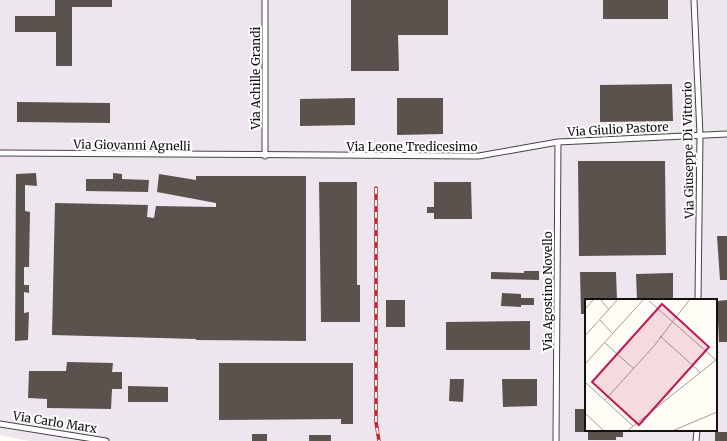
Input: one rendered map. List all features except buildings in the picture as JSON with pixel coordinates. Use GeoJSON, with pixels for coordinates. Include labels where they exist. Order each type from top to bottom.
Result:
{"type":"FeatureCollection","features":[{"type":"Feature","properties":{"kind":"street","name":"Via Achille Grandi"},"geometry":{"type":"LineString","coordinates":[[265,0],[265,156]]}},
{"type":"Feature","properties":{"kind":"street","name":"Via Giuseppe Di Vittorio"},"geometry":{"type":"LineString","coordinates":[[694,0],[700,135],[698,299]]}},
{"type":"Feature","properties":{"kind":"street","name":"Via Giulio Pastore"},"geometry":{"type":"LineString","coordinates":[[558,142],[727,134]]}},
{"type":"Feature","properties":{"kind":"street","name":"Via Leone Tredicesimo"},"geometry":{"type":"LineString","coordinates":[[265,156],[479,156],[558,142]]}},
{"type":"Feature","properties":{"kind":"street","name":"Via Agostino Novello"},"geometry":{"type":"LineString","coordinates":[[556,441],[558,142]]}},
{"type":"Feature","properties":{"kind":"street","name":"Via Giovanni Agnelli"},"geometry":{"type":"LineString","coordinates":[[0,153],[265,156]]}},
{"type":"Feature","properties":{"kind":"street","name":"Via Carlo Marx"},"geometry":{"type":"LineString","coordinates":[[0,424],[106,441]]}},
{"type":"Feature","properties":{"kind":"street"},"geometry":{"type":"LineString","coordinates":[[696,441],[697,431]]}},
{"type":"Feature","properties":{"kind":"shaded area"},"geometry":{"type":"Polygon","coordinates":[[[0,0],[727,0],[727,441],[30,441],[0,435],[0,0]]]}},
{"type":"Feature","properties":{"kind":"railway"},"geometry":{"type":"LineString","coordinates":[[376,188],[376,422],[379,441]]}}]}
